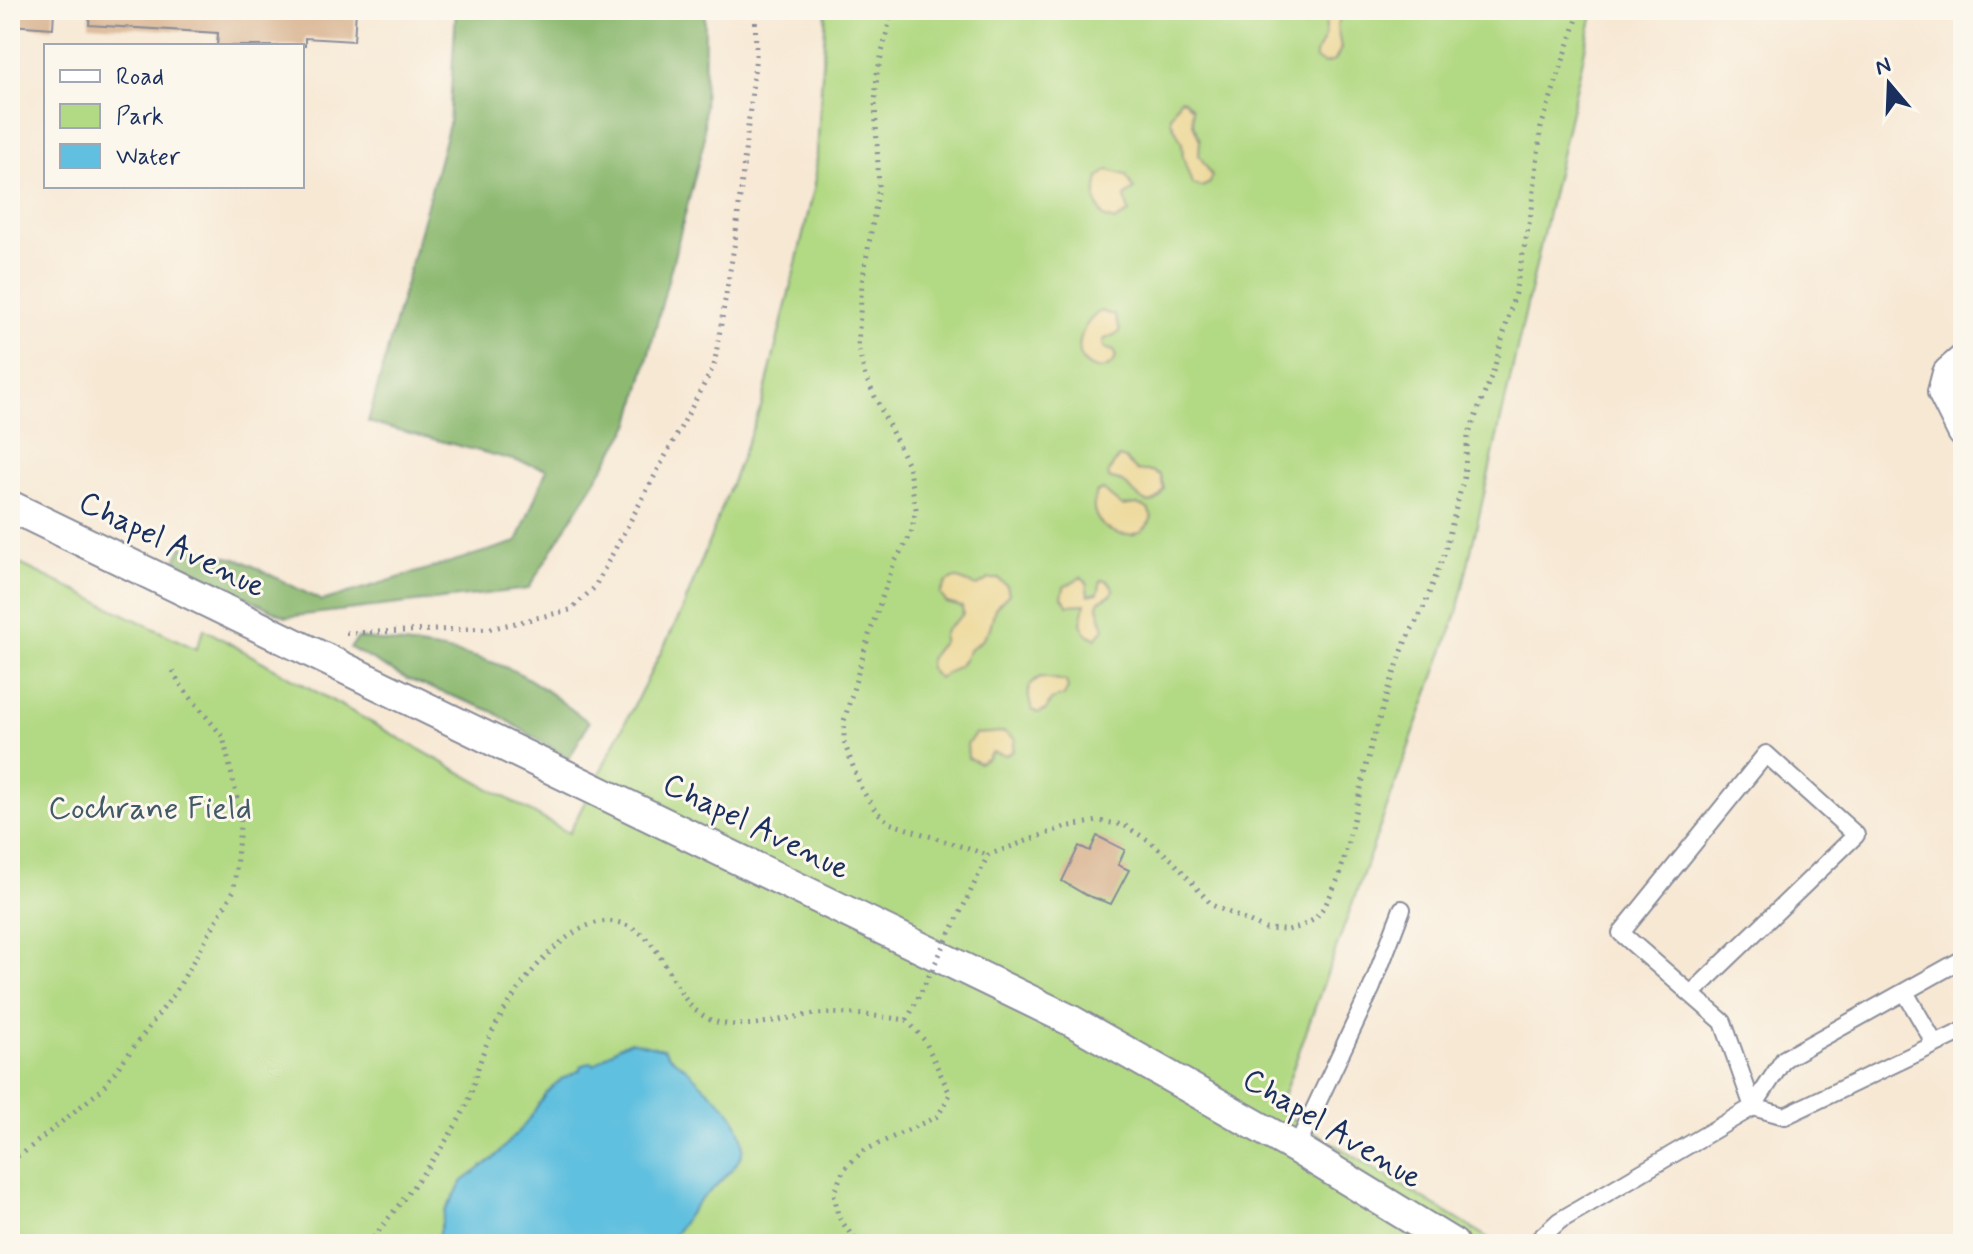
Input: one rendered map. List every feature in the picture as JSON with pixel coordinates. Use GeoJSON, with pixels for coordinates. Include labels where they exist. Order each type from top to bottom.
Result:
{"type":"FeatureCollection","features":[{"type":"Feature","properties":{"kind":"street"},"geometry":{"type":"LineString","coordinates":[[1963,360],[1948,373],[1943,392],[1963,432]]}},
{"type":"Feature","properties":{"kind":"street","name":"Chapel Avenue"},"geometry":{"type":"LineString","coordinates":[[10,506],[1070,1020],[1296,1148],[1453,1244]]}},
{"type":"Feature","properties":{"kind":"lane"},"geometry":{"type":"LineString","coordinates":[[1691,994],[1856,835],[1766,754],[1621,933],[1723,1022],[1753,1107]]}},
{"type":"Feature","properties":{"kind":"lane"},"geometry":{"type":"LineString","coordinates":[[1296,1148],[1372,987],[1402,909]]}},
{"type":"Feature","properties":{"kind":"lane"},"geometry":{"type":"LineString","coordinates":[[1534,1244],[1559,1221],[1753,1107],[1784,1059],[1963,959]]}},
{"type":"Feature","properties":{"kind":"lane"},"geometry":{"type":"LineString","coordinates":[[1905,992],[1935,1044]]}},
{"type":"Feature","properties":{"kind":"lane"},"geometry":{"type":"LineString","coordinates":[[1753,1107],[1785,1116],[1963,1031]]}},
{"type":"Feature","properties":{"kind":"path"},"geometry":{"type":"LineString","coordinates":[[336,634],[494,628],[570,610],[594,588],[714,366],[735,241],[756,55],[755,10]]}},
{"type":"Feature","properties":{"kind":"path"},"geometry":{"type":"LineString","coordinates":[[892,10],[877,74],[875,103],[879,188],[862,282],[858,346],[865,376],[908,465],[916,509],[911,534],[894,563],[869,635],[844,721],[844,742],[861,788],[875,810],[889,823],[988,855],[1065,827],[1098,821],[1124,825],[1172,860],[1212,905],[1265,929],[1288,930],[1315,919],[1340,875],[1372,742],[1389,688],[1406,640],[1432,587],[1447,543],[1464,477],[1468,436],[1494,369],[1515,293],[1532,209],[1541,127],[1580,10]]}},
{"type":"Feature","properties":{"kind":"path"},"geometry":{"type":"LineString","coordinates":[[10,1159],[22,1154],[101,1090],[175,993],[234,890],[241,815],[223,737],[179,683],[171,666]]}},
{"type":"Feature","properties":{"kind":"path"},"geometry":{"type":"LineString","coordinates":[[907,1020],[988,855]]}},
{"type":"Feature","properties":{"kind":"path"},"geometry":{"type":"LineString","coordinates":[[369,1244],[420,1176],[465,1108],[488,1039],[509,1005],[551,950],[572,932],[596,922],[618,922],[640,931],[655,945],[688,1004],[705,1017],[724,1024],[853,1013],[907,1020],[925,1041],[950,1094],[938,1116],[863,1151],[844,1169],[834,1193],[838,1216],[852,1236],[863,1244]]}},
{"type":"Feature","properties":{"kind":"green space"},"geometry":{"type":"Polygon","coordinates":[[[456,10],[705,10],[704,141],[631,423],[528,589],[286,617],[175,561],[182,546],[241,560],[322,601],[517,542],[547,469],[368,422],[449,124],[456,10]]]}},
{"type":"Feature","properties":{"kind":"green space","name":"Cochrane Field"},"geometry":{"type":"Polygon","coordinates":[[[826,10],[1594,10],[1457,613],[1278,1110],[1498,1244],[10,1244],[10,559],[196,649],[204,629],[569,833],[682,611],[762,404],[815,185],[826,10]]]}},
{"type":"Feature","properties":{"kind":"green space"},"geometry":{"type":"Polygon","coordinates":[[[358,638],[463,654],[503,666],[540,686],[589,722],[569,759],[492,711],[407,679],[350,648],[358,638]]]}},
{"type":"Feature","properties":{"kind":"sand"},"geometry":{"type":"Polygon","coordinates":[[[1327,10],[1343,11],[1337,26],[1341,48],[1335,61],[1324,64],[1316,56],[1325,36],[1327,10]]]}},
{"type":"Feature","properties":{"kind":"sand"},"geometry":{"type":"Polygon","coordinates":[[[1180,99],[1192,108],[1193,124],[1200,140],[1199,155],[1212,176],[1210,183],[1202,187],[1192,184],[1182,143],[1171,121],[1180,99]]]}},
{"type":"Feature","properties":{"kind":"sand"},"geometry":{"type":"Polygon","coordinates":[[[1108,170],[1126,175],[1134,189],[1125,197],[1129,213],[1114,221],[1103,217],[1095,199],[1099,177],[1108,170]]]}},
{"type":"Feature","properties":{"kind":"sand"},"geometry":{"type":"Polygon","coordinates":[[[1100,311],[1114,315],[1120,330],[1103,340],[1104,348],[1114,351],[1116,358],[1100,369],[1082,360],[1079,346],[1086,326],[1100,311]]]}},
{"type":"Feature","properties":{"kind":"sand"},"geometry":{"type":"Polygon","coordinates":[[[1119,457],[1137,471],[1152,471],[1160,475],[1164,489],[1159,498],[1153,502],[1142,500],[1122,482],[1109,478],[1108,473],[1119,457]]]}},
{"type":"Feature","properties":{"kind":"sand"},"geometry":{"type":"Polygon","coordinates":[[[1103,490],[1122,506],[1137,504],[1148,509],[1152,517],[1145,528],[1135,534],[1124,535],[1103,525],[1096,516],[1094,505],[1097,492],[1103,490]]]}},
{"type":"Feature","properties":{"kind":"sand"},"geometry":{"type":"Polygon","coordinates":[[[1081,577],[1086,581],[1088,595],[1098,593],[1101,580],[1106,580],[1113,588],[1112,594],[1099,601],[1104,629],[1096,638],[1085,633],[1081,623],[1085,604],[1068,605],[1062,597],[1064,587],[1081,577]]]}},
{"type":"Feature","properties":{"kind":"sand"},"geometry":{"type":"Polygon","coordinates":[[[955,578],[977,586],[989,579],[999,579],[1007,586],[1009,594],[995,608],[990,628],[982,640],[970,649],[961,664],[939,678],[931,670],[929,662],[943,641],[945,630],[963,614],[962,607],[947,603],[940,594],[946,583],[955,578]]]}},
{"type":"Feature","properties":{"kind":"sand"},"geometry":{"type":"Polygon","coordinates":[[[1041,677],[1066,681],[1068,688],[1064,696],[1051,700],[1046,710],[1038,713],[1032,709],[1029,690],[1032,683],[1041,677]]]}},
{"type":"Feature","properties":{"kind":"sand"},"geometry":{"type":"Polygon","coordinates":[[[1004,732],[1015,739],[1013,751],[1006,755],[992,752],[979,763],[968,758],[967,744],[975,734],[1004,732]]]}},
{"type":"Feature","properties":{"kind":"water"},"geometry":{"type":"Polygon","coordinates":[[[630,1041],[664,1049],[688,1070],[731,1112],[743,1141],[743,1151],[738,1161],[696,1205],[667,1244],[436,1244],[445,1211],[463,1181],[494,1158],[528,1121],[546,1093],[560,1080],[580,1070],[580,1066],[592,1062],[594,1065],[630,1041]]]}},
{"type":"Feature","properties":{"kind":"building"},"geometry":{"type":"Polygon","coordinates":[[[10,10],[54,10],[53,28],[10,25],[10,10]]]}},
{"type":"Feature","properties":{"kind":"building"},"geometry":{"type":"Polygon","coordinates":[[[90,10],[356,10],[354,41],[305,38],[305,46],[217,44],[218,33],[89,25],[90,10]]]}},
{"type":"Feature","properties":{"kind":"building"},"geometry":{"type":"Polygon","coordinates":[[[1097,836],[1125,850],[1118,865],[1129,870],[1111,904],[1086,895],[1062,881],[1079,846],[1090,851],[1097,836]]]}}]}
